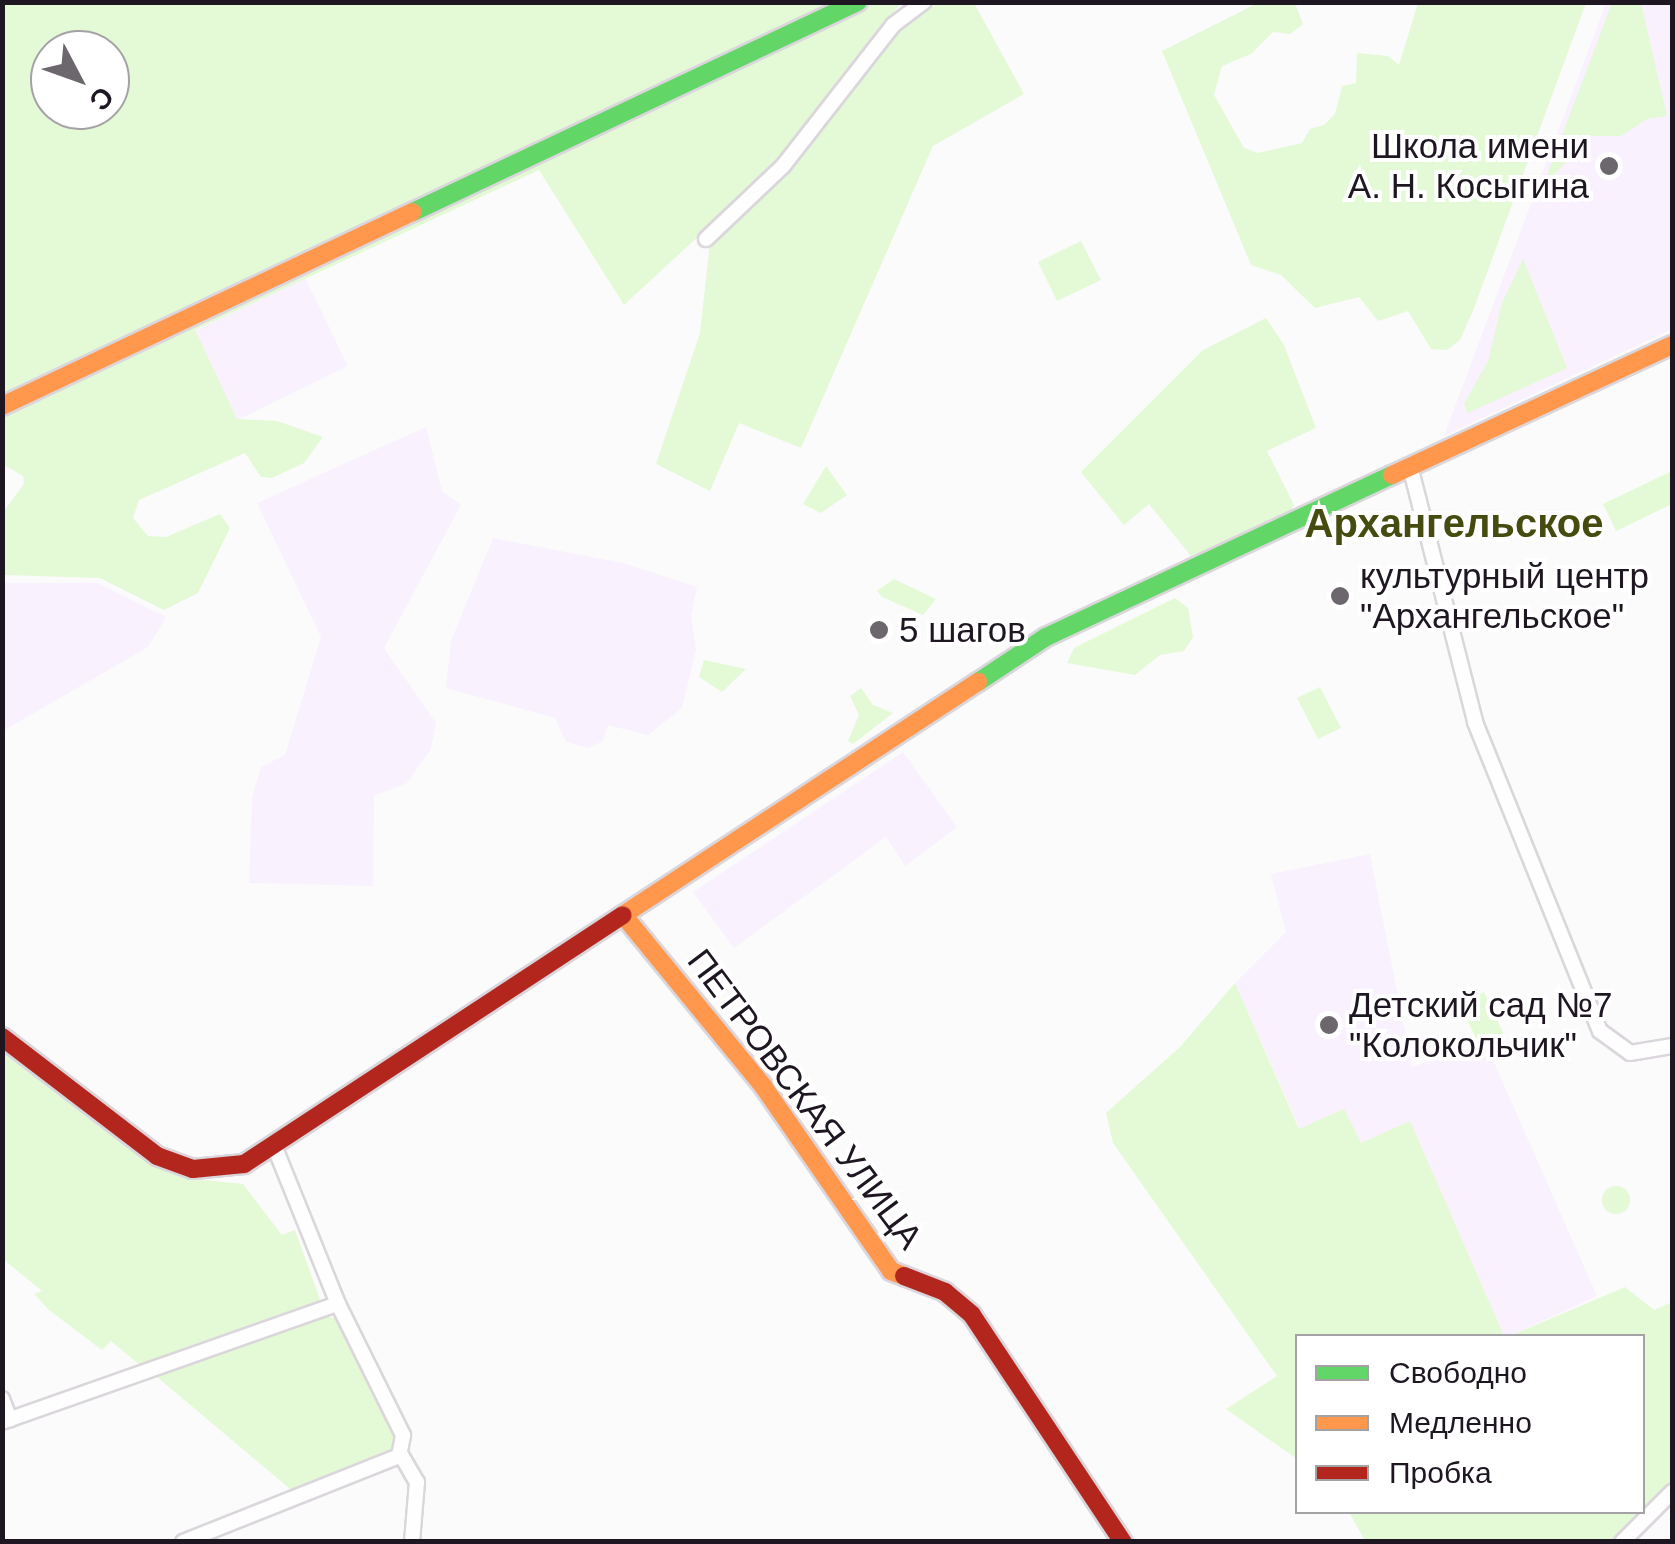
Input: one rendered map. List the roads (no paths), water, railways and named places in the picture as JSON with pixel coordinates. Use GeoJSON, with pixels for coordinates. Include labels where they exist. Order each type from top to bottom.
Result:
{"type":"FeatureCollection","features":[{"type":"Feature","properties":{"kind":"street"},"geometry":{"type":"LineString","coordinates":[[2,406],[858,2]]}},
{"type":"Feature","properties":{"kind":"street"},"geometry":{"type":"LineString","coordinates":[[706,239],[783,166],[893,25],[924,2]]}},
{"type":"Feature","properties":{"kind":"street"},"geometry":{"type":"LineString","coordinates":[[2,1037],[125,1135],[173,1163],[230,1169],[322,1118],[1046,637],[1672,345]]}},
{"type":"Feature","properties":{"kind":"street"},"geometry":{"type":"LineString","coordinates":[[1411,470],[1475,722],[1600,1031],[1630,1053],[1672,1046]]}},
{"type":"Feature","properties":{"kind":"street","name":"ПЕТРОВСКАЯ УЛИЦА"},"geometry":{"type":"LineString","coordinates":[[624,916],[763,1086],[891,1271],[945,1292],[972,1315],[1123,1542]]}},
{"type":"Feature","properties":{"kind":"street"},"geometry":{"type":"LineString","coordinates":[[274,1148],[338,1304],[403,1435],[400,1454],[418,1482],[412,1542]]}},
{"type":"Feature","properties":{"kind":"street"},"geometry":{"type":"LineString","coordinates":[[2,1399],[6,1421],[338,1304]]}},
{"type":"Feature","properties":{"kind":"street"},"geometry":{"type":"LineString","coordinates":[[183,1542],[400,1454]]}},
{"type":"Feature","properties":{"kind":"street"},"geometry":{"type":"LineString","coordinates":[[1622,1542],[1672,1492]]}},
{"type":"Feature","properties":{"kind":"place","name":"Школа имени А. Н. Косыгина"},"geometry":{"type":"Point","coordinates":[1609,166]}},
{"type":"Feature","properties":{"kind":"place","name":"культурный центр \"Архангельское\""},"geometry":{"type":"Point","coordinates":[1340,596]}},
{"type":"Feature","properties":{"kind":"place","name":"5 шагов"},"geometry":{"type":"Point","coordinates":[879,630]}},
{"type":"Feature","properties":{"kind":"place","name":"Детский сад №7 \"Колокольчик\""},"geometry":{"type":"Point","coordinates":[1329,1025]}},
{"type":"Feature","properties":{"kind":"district","name":"Архангельское"},"geometry":{"type":"Point","coordinates":[1454,523]}}]}
